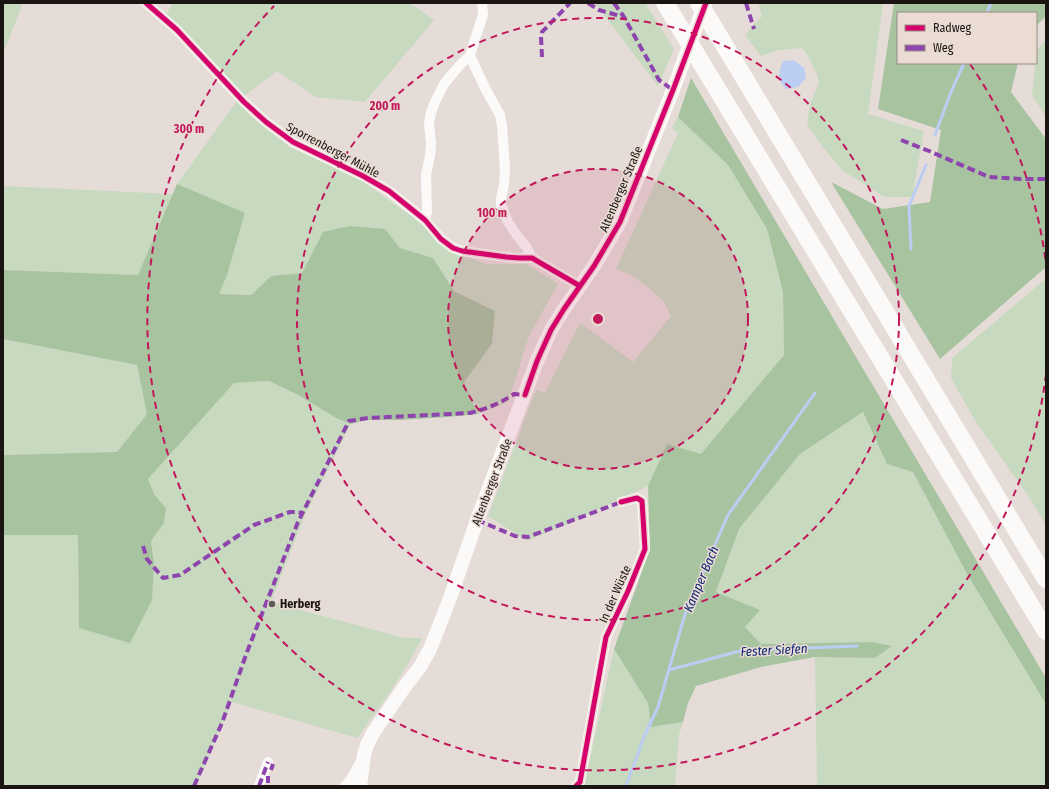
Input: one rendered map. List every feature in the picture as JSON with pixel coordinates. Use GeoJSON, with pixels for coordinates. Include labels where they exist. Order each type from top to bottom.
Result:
{"type":"FeatureCollection","features":[{"type":"Feature","properties":{"kind":"highway"},"geometry":{"type":"LineString","coordinates":[[665,3],[1046,631]]}},
{"type":"Feature","properties":{"kind":"highway"},"geometry":{"type":"LineString","coordinates":[[699,3],[1046,579]]}},
{"type":"Feature","properties":{"kind":"main road","name":"Altenberger Straße"},"geometry":{"type":"LineString","coordinates":[[360,786],[367,744],[402,689],[420,667],[430,649],[537,361],[551,330],[594,266],[620,222],[636,185],[706,3]]}},
{"type":"Feature","properties":{"kind":"street","name":"Sporrenberger Mühle"},"geometry":{"type":"LineString","coordinates":[[146,3],[177,30],[244,102],[280,134],[307,150],[389,191],[425,220],[441,239],[453,248],[462,251],[506,257],[532,258],[580,286]]}},
{"type":"Feature","properties":{"kind":"street"},"geometry":{"type":"LineString","coordinates":[[425,220],[427,212],[426,175],[431,144],[429,123],[431,114],[444,84],[452,73],[470,56],[483,15],[484,3]]}},
{"type":"Feature","properties":{"kind":"street","name":"Sporrenberger Mühle"},"geometry":{"type":"LineString","coordinates":[[470,56],[500,115],[505,170],[501,205],[508,222],[527,248],[532,258]]}},
{"type":"Feature","properties":{"kind":"street","name":"In der Wüste"},"geometry":{"type":"LineString","coordinates":[[576,786],[580,782],[606,637],[628,591],[645,548],[642,501],[637,498],[621,502]]}},
{"type":"Feature","properties":{"kind":"street"},"geometry":{"type":"LineString","coordinates":[[345,786],[364,755]]}},
{"type":"Feature","properties":{"kind":"street"},"geometry":{"type":"LineString","coordinates":[[259,786],[268,762]]}},
{"type":"Feature","properties":{"kind":"green space"},"geometry":{"type":"Polygon","coordinates":[[[3,3],[23,3],[3,54],[3,3]]]}},
{"type":"Feature","properties":{"kind":"green space"},"geometry":{"type":"Polygon","coordinates":[[[173,3],[410,3],[434,20],[365,102],[316,97],[277,71],[243,97],[165,16],[173,3]]]}},
{"type":"Feature","properties":{"kind":"green space"},"geometry":{"type":"Polygon","coordinates":[[[595,3],[645,3],[674,49],[658,86],[595,3]]]}},
{"type":"Feature","properties":{"kind":"green space"},"geometry":{"type":"Polygon","coordinates":[[[758,3],[883,3],[868,114],[924,131],[912,197],[884,197],[842,170],[821,145],[807,124],[810,104],[819,82],[816,72],[802,48],[779,50],[761,56],[745,35],[762,16],[758,3]]]}},
{"type":"Feature","properties":{"kind":"green space"},"geometry":{"type":"Polygon","coordinates":[[[894,3],[1046,3],[1046,16],[1037,25],[1037,12],[897,12],[897,64],[1018,64],[1011,92],[1046,139],[1046,267],[940,359],[831,182],[883,209],[930,202],[941,130],[878,109],[894,3]]]}},
{"type":"Feature","properties":{"kind":"green space"},"geometry":{"type":"Polygon","coordinates":[[[1046,40],[1046,117],[1032,95],[1035,64],[1037,64],[1037,50],[1046,40]]]}},
{"type":"Feature","properties":{"kind":"green space"},"geometry":{"type":"Polygon","coordinates":[[[691,78],[1046,678],[1046,704],[967,574],[913,472],[887,464],[863,412],[800,454],[739,529],[716,592],[760,610],[745,627],[761,644],[872,642],[892,646],[875,658],[815,657],[761,667],[696,686],[688,703],[683,722],[651,727],[648,703],[614,649],[650,549],[648,486],[667,444],[701,454],[784,355],[783,292],[767,229],[728,165],[678,117],[691,78]]]}},
{"type":"Feature","properties":{"kind":"green space"},"geometry":{"type":"Polygon","coordinates":[[[237,101],[258,122],[290,147],[358,178],[414,218],[454,252],[486,264],[526,264],[558,284],[529,336],[508,402],[478,414],[464,382],[492,344],[495,311],[454,291],[433,258],[400,248],[385,229],[323,232],[302,273],[271,276],[251,295],[218,294],[227,275],[245,214],[177,184],[237,101]]]}},
{"type":"Feature","properties":{"kind":"green space"},"geometry":{"type":"Polygon","coordinates":[[[678,117],[728,165],[767,229],[783,292],[784,355],[701,455],[667,444],[648,486],[527,541],[488,516],[536,390],[545,393],[580,323],[633,362],[671,316],[663,300],[631,275],[616,269],[678,133],[672,128],[678,117]]]}},
{"type":"Feature","properties":{"kind":"green space"},"geometry":{"type":"Polygon","coordinates":[[[177,184],[245,213],[227,275],[219,294],[251,295],[271,276],[302,273],[323,232],[350,226],[385,229],[400,248],[433,258],[454,291],[495,311],[492,344],[464,382],[478,414],[401,420],[366,420],[351,424],[338,419],[298,395],[269,381],[234,383],[148,479],[154,494],[166,508],[164,523],[151,541],[154,563],[152,600],[130,643],[79,628],[78,535],[3,535],[3,455],[117,452],[147,414],[137,365],[3,339],[3,270],[138,275],[177,184]]]}},
{"type":"Feature","properties":{"kind":"green space"},"geometry":{"type":"Polygon","coordinates":[[[3,186],[173,194],[138,275],[3,270],[3,186]]]}},
{"type":"Feature","properties":{"kind":"green space"},"geometry":{"type":"Polygon","coordinates":[[[1046,278],[1046,525],[1027,494],[976,422],[951,378],[952,358],[1046,278]]]}},
{"type":"Feature","properties":{"kind":"green space"},"geometry":{"type":"Polygon","coordinates":[[[3,339],[137,365],[147,414],[117,452],[3,455],[3,339]]]}},
{"type":"Feature","properties":{"kind":"green space"},"geometry":{"type":"Polygon","coordinates":[[[269,381],[298,395],[338,419],[351,424],[305,515],[271,602],[404,638],[422,638],[408,664],[382,704],[357,738],[232,702],[196,786],[3,786],[3,535],[78,535],[79,628],[154,563],[151,541],[164,523],[166,508],[154,494],[148,479],[234,383],[269,381]]]}},
{"type":"Feature","properties":{"kind":"green space"},"geometry":{"type":"Polygon","coordinates":[[[863,412],[887,464],[913,472],[967,574],[1046,704],[1046,786],[817,786],[815,657],[875,658],[872,642],[761,644],[745,627],[759,610],[716,593],[739,529],[800,454],[863,412]]]}},
{"type":"Feature","properties":{"kind":"green space"},"geometry":{"type":"Polygon","coordinates":[[[614,649],[648,703],[651,727],[683,722],[679,735],[675,786],[584,786],[614,649]]]}},
{"type":"Feature","properties":{"kind":"water"},"geometry":{"type":"Polygon","coordinates":[[[794,60],[804,68],[806,78],[798,87],[786,89],[779,76],[780,69],[783,61],[794,60]]]}},
{"type":"Feature","properties":{"kind":"waterway","name":"Kamper Bach"},"geometry":{"type":"LineString","coordinates":[[987,12],[991,3]]}},
{"type":"Feature","properties":{"kind":"waterway","name":"Kamper Bach"},"geometry":{"type":"LineString","coordinates":[[935,135],[964,64]]}},
{"type":"Feature","properties":{"kind":"waterway","name":"Kamper Bach"},"geometry":{"type":"LineString","coordinates":[[911,249],[909,206],[926,165]]}},
{"type":"Feature","properties":{"kind":"waterway","name":"Kamper Bach"},"geometry":{"type":"LineString","coordinates":[[626,786],[644,737],[658,707],[686,611],[728,515],[815,393]]}},
{"type":"Feature","properties":{"kind":"waterway","name":"Fester Siefen"},"geometry":{"type":"LineString","coordinates":[[669,670],[747,649],[857,646]]}},
{"type":"Feature","properties":{"kind":"marked path"},"geometry":{"type":"LineString","coordinates":[[542,57],[542,32],[570,3]]}},
{"type":"Feature","properties":{"kind":"marked path"},"geometry":{"type":"LineString","coordinates":[[588,3],[599,10],[624,17]]}},
{"type":"Feature","properties":{"kind":"marked path"},"geometry":{"type":"LineString","coordinates":[[614,3],[624,17],[659,80],[673,90]]}},
{"type":"Feature","properties":{"kind":"marked path"},"geometry":{"type":"LineString","coordinates":[[746,3],[754,29]]}},
{"type":"Feature","properties":{"kind":"marked path"},"geometry":{"type":"LineString","coordinates":[[901,140],[989,177],[1046,179]]}},
{"type":"Feature","properties":{"kind":"marked path"},"geometry":{"type":"LineString","coordinates":[[194,786],[222,723],[247,652],[298,522],[349,421],[368,418],[470,413],[493,405],[514,394],[525,395]]}},
{"type":"Feature","properties":{"kind":"marked path"},"geometry":{"type":"LineString","coordinates":[[477,520],[515,536],[528,537],[621,502]]}},
{"type":"Feature","properties":{"kind":"marked path"},"geometry":{"type":"LineString","coordinates":[[143,546],[147,559],[163,578],[180,575],[254,525],[290,512],[302,513]]}},
{"type":"Feature","properties":{"kind":"marked path"},"geometry":{"type":"LineString","coordinates":[[259,786],[268,762]]}},
{"type":"Feature","properties":{"kind":"marked path"},"geometry":{"type":"LineString","coordinates":[[271,770],[273,764]]}},
{"type":"Feature","properties":{"kind":"marked path"},"geometry":{"type":"LineString","coordinates":[[268,776],[268,783]]}},
{"type":"Feature","properties":{"kind":"cycle path"},"geometry":{"type":"LineString","coordinates":[[146,3],[177,30],[244,102],[266,122],[293,142],[363,176],[389,191],[425,220],[441,239],[453,248],[462,251],[506,257],[532,258],[580,286]]}},
{"type":"Feature","properties":{"kind":"cycle path"},"geometry":{"type":"LineString","coordinates":[[525,395],[537,361],[551,330],[594,266],[620,222],[706,3]]}},
{"type":"Feature","properties":{"kind":"cycle path"},"geometry":{"type":"LineString","coordinates":[[576,786],[580,782],[606,637],[628,591],[645,549],[642,501],[637,498],[621,502]]}},
{"type":"Feature","properties":{"kind":"place","name":"Herberg"},"geometry":{"type":"Point","coordinates":[272,604]}}]}
